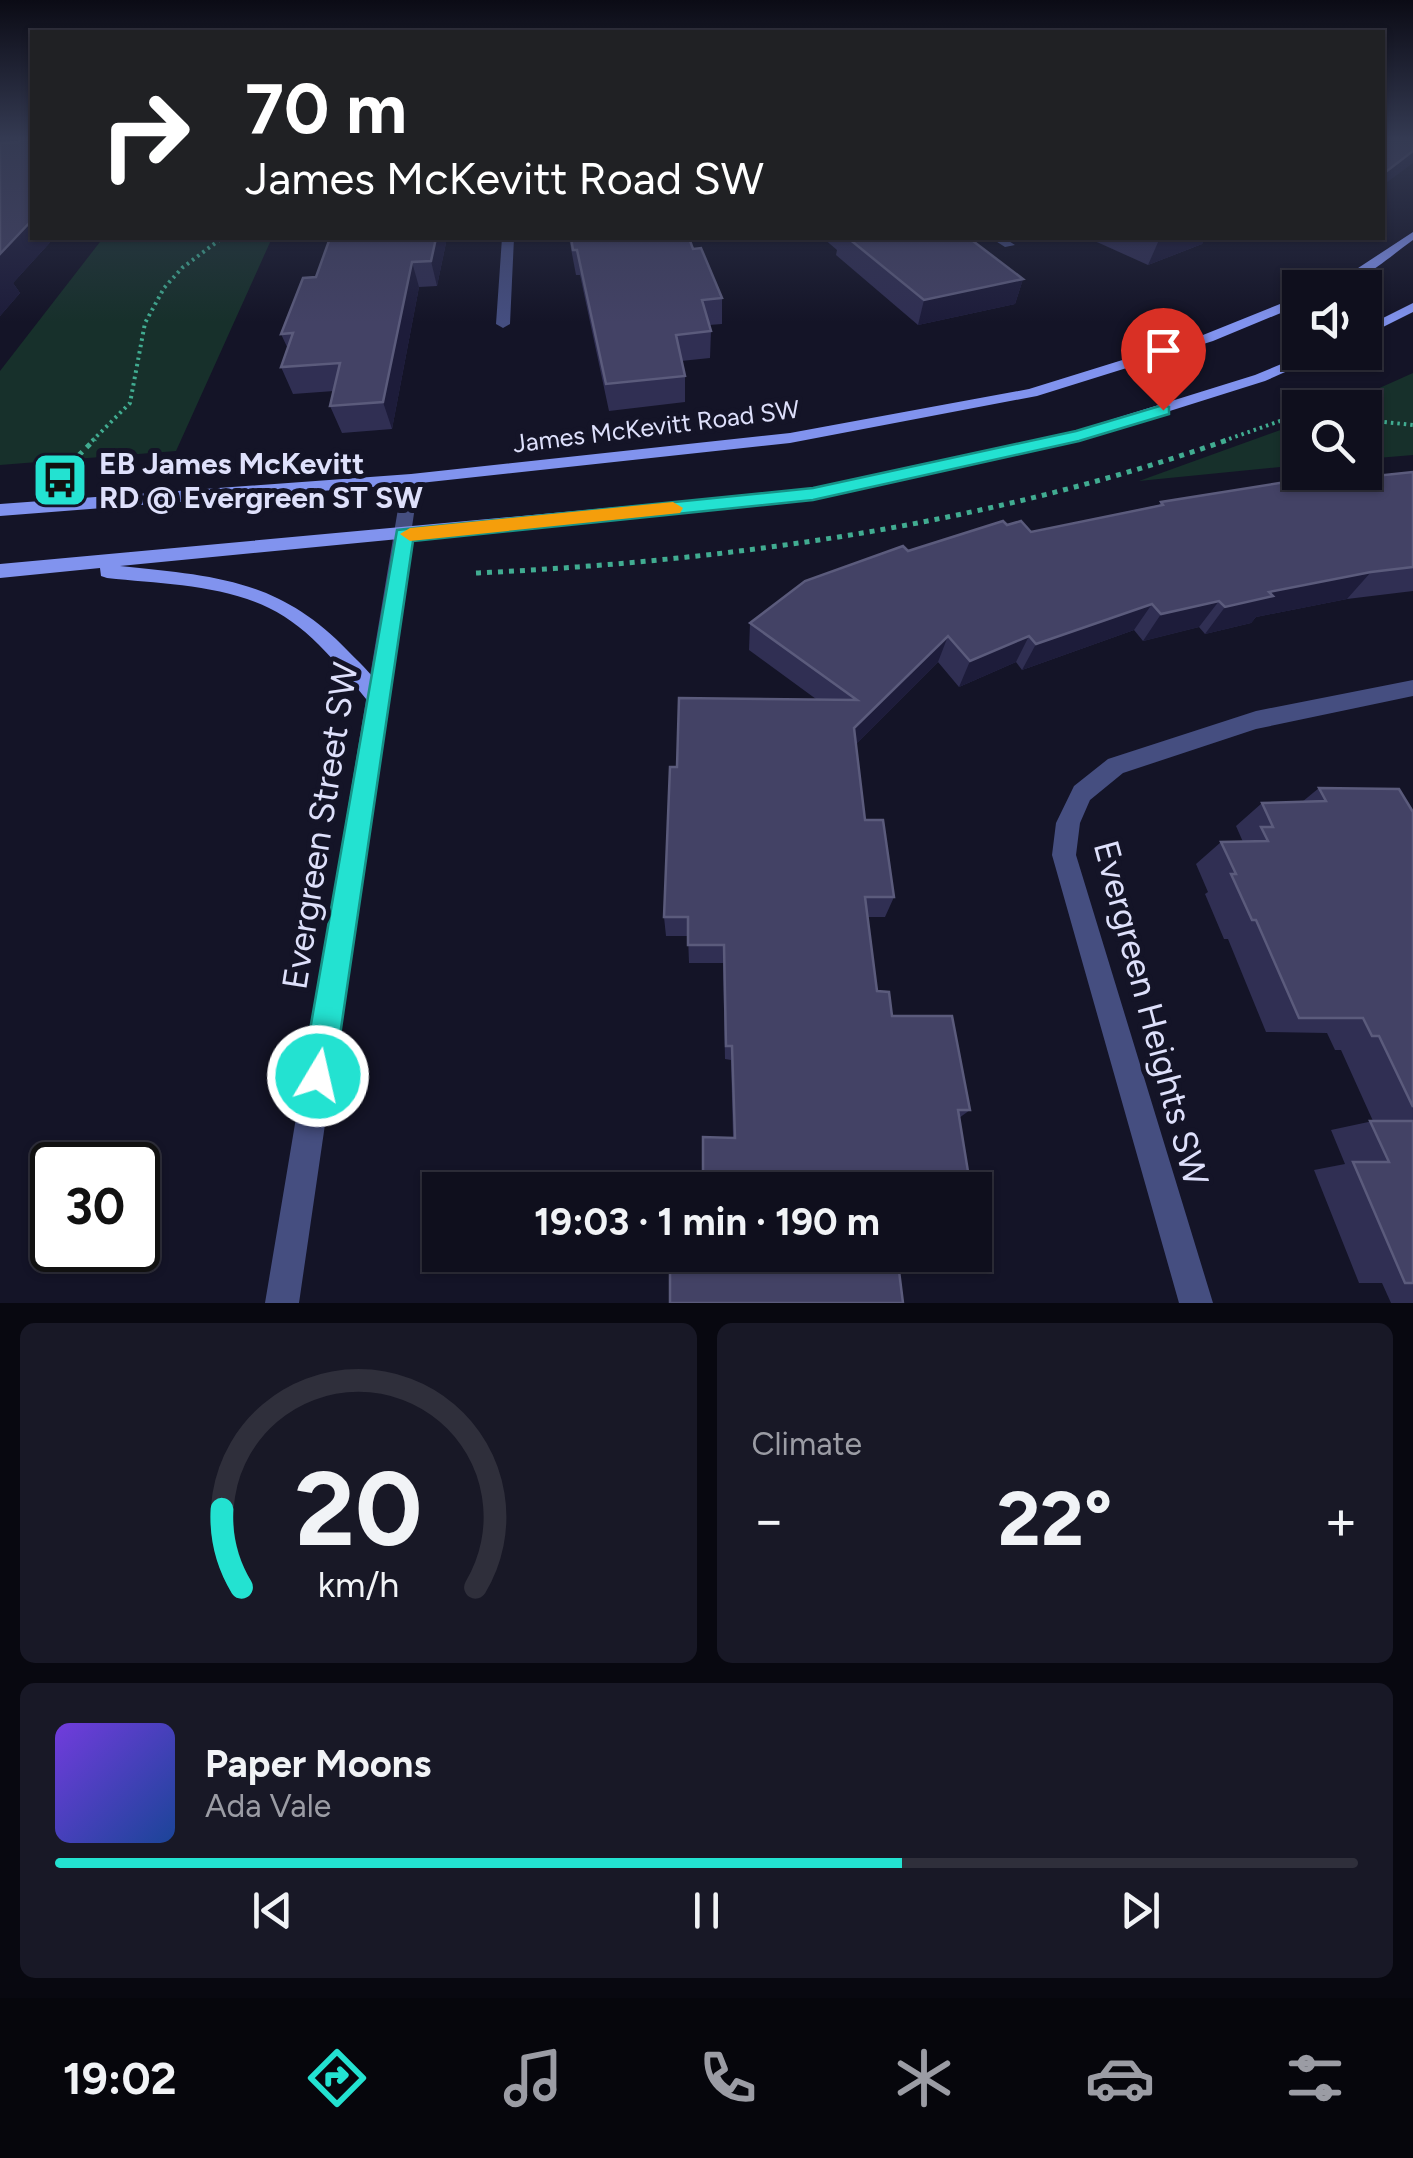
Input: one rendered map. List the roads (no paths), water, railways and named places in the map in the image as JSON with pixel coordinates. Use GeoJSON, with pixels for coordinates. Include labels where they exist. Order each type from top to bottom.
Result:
{"type":"FeatureCollection","features":[{"type":"Feature","properties":{"kind":"main road"},"geometry":{"type":"LineString","coordinates":[[1363,270],[1413,235]]}},
{"type":"Feature","properties":{"kind":"main road","name":"James McKevitt Road SW"},"geometry":{"type":"LineString","coordinates":[[0,510],[411,479],[790,438],[1032,393],[1208,338],[1282,307]]}},
{"type":"Feature","properties":{"kind":"main road"},"geometry":{"type":"LineString","coordinates":[[1382,323],[1413,307]]}},
{"type":"Feature","properties":{"kind":"main road"},"geometry":{"type":"LineString","coordinates":[[0,571],[813,494],[1079,435],[1180,405],[1282,367]]}},
{"type":"Feature","properties":{"kind":"main road"},"geometry":{"type":"LineString","coordinates":[[65,566],[207,584],[277,603],[343,656],[378,699]]}},
{"type":"Feature","properties":{"kind":"street"},"geometry":{"type":"LineString","coordinates":[[503,324],[508,240]]}},
{"type":"Feature","properties":{"kind":"street"},"geometry":{"type":"LineString","coordinates":[[1000,240],[1009,245]]}},
{"type":"Feature","properties":{"kind":"street","name":"Evergreen Street SW"},"geometry":{"type":"LineString","coordinates":[[282,1303],[411,479]]}},
{"type":"Feature","properties":{"kind":"street","name":"Evergreen Heights SW"},"geometry":{"type":"LineString","coordinates":[[1196,1303],[1064,854],[1068,823],[1082,793],[1116,766],[1256,720],[1413,688]]}},
{"type":"Feature","properties":{"kind":"place","name":"EB James McKevitt RD @ Evergreen ST SW"},"geometry":{"type":"Point","coordinates":[60,480]}}]}
